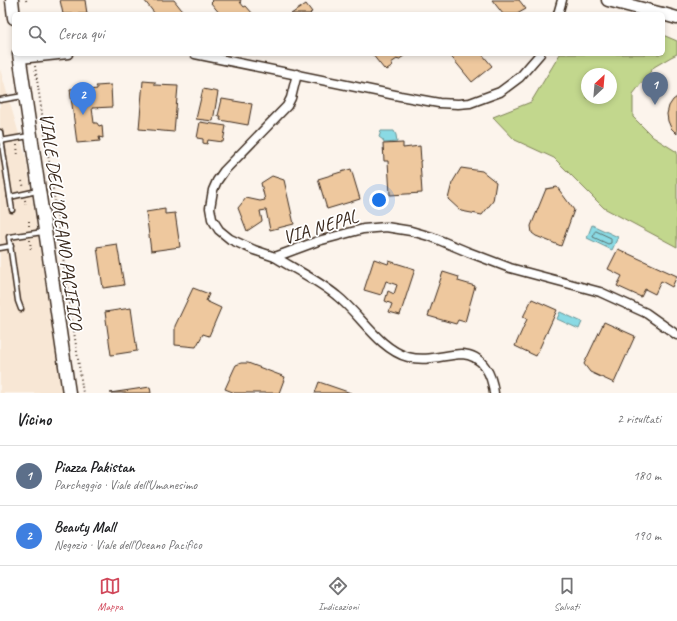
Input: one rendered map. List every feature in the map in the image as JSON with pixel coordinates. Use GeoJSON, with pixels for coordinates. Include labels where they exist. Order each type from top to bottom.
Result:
{"type":"FeatureCollection","features":[{"type":"Feature","properties":{"kind":"main road"},"geometry":{"type":"LineString","coordinates":[[12,0],[13,12]]}},
{"type":"Feature","properties":{"kind":"main road"},"geometry":{"type":"LineString","coordinates":[[608,0],[654,12]]}},
{"type":"Feature","properties":{"kind":"main road"},"geometry":{"type":"LineString","coordinates":[[665,15],[677,18]]}},
{"type":"Feature","properties":{"kind":"main road","name":"VIALE DELL'OCEANO PACIFICO"},"geometry":{"type":"LineString","coordinates":[[20,57],[69,393]]}},
{"type":"Feature","properties":{"kind":"street"},"geometry":{"type":"LineString","coordinates":[[559,12],[562,0]]}},
{"type":"Feature","properties":{"kind":"street"},"geometry":{"type":"LineString","coordinates":[[20,57],[34,58],[51,56]]}},
{"type":"Feature","properties":{"kind":"street"},"geometry":{"type":"LineString","coordinates":[[205,56],[439,103],[464,104],[489,97],[509,86],[524,73],[538,56]]}},
{"type":"Feature","properties":{"kind":"street","name":"VIA NEPAL"},"geometry":{"type":"LineString","coordinates":[[297,74],[291,98],[287,106],[221,176],[213,190],[210,203],[210,212],[214,223],[226,237],[248,248],[276,257],[326,238],[362,229],[386,227],[405,230],[427,235],[510,268],[600,292],[646,314],[677,335]]}},
{"type":"Feature","properties":{"kind":"street"},"geometry":{"type":"LineString","coordinates":[[276,257],[333,293],[381,340],[399,354],[418,359],[431,359],[462,354],[477,359],[483,364],[488,372],[494,393]]}},
{"type":"Feature","properties":{"kind":"lane"},"geometry":{"type":"LineString","coordinates":[[0,100],[25,96]]}},
{"type":"Feature","properties":{"kind":"lane"},"geometry":{"type":"LineString","coordinates":[[0,132],[0,141],[12,210]]}},
{"type":"Feature","properties":{"kind":"lane"},"geometry":{"type":"LineString","coordinates":[[0,141],[31,135]]}},
{"type":"Feature","properties":{"kind":"lane"},"geometry":{"type":"LineString","coordinates":[[10,197],[40,191]]}},
{"type":"Feature","properties":{"kind":"lane"},"geometry":{"type":"LineString","coordinates":[[21,309],[18,301],[9,237],[46,231]]}},
{"type":"Feature","properties":{"kind":"lane"},"geometry":{"type":"LineString","coordinates":[[0,248],[11,246]]}},
{"type":"Feature","properties":{"kind":"path"},"geometry":{"type":"LineString","coordinates":[[34,58],[83,393]]}},
{"type":"Feature","properties":{"kind":"shaded area"},"geometry":{"type":"Polygon","coordinates":[[[0,69],[26,158],[62,393],[0,393],[0,69]]]}},
{"type":"Feature","properties":{"kind":"green space"},"geometry":{"type":"Polygon","coordinates":[[[665,36],[677,41],[677,54],[654,67],[633,94],[633,117],[653,137],[677,152],[677,247],[604,208],[554,158],[515,140],[493,117],[531,102],[559,56],[665,56],[665,36]]]}},
{"type":"Feature","properties":{"kind":"water"},"geometry":{"type":"Polygon","coordinates":[[[381,131],[394,131],[397,142],[384,143],[379,137],[381,131]]]}},
{"type":"Feature","properties":{"kind":"water"},"geometry":{"type":"Polygon","coordinates":[[[592,225],[618,237],[612,250],[587,238],[592,225]]]}},
{"type":"Feature","properties":{"kind":"water"},"geometry":{"type":"Polygon","coordinates":[[[560,312],[582,322],[579,329],[557,319],[560,312]]]}},
{"type":"Feature","properties":{"kind":"building"},"geometry":{"type":"Polygon","coordinates":[[[60,0],[85,0],[87,12],[63,12],[60,0]]]}},
{"type":"Feature","properties":{"kind":"building"},"geometry":{"type":"Polygon","coordinates":[[[144,0],[174,0],[183,12],[153,12],[144,0]]]}},
{"type":"Feature","properties":{"kind":"building"},"geometry":{"type":"Polygon","coordinates":[[[212,0],[241,0],[240,2],[244,7],[246,6],[251,12],[218,12],[211,3],[213,1],[212,0]]]}},
{"type":"Feature","properties":{"kind":"building"},"geometry":{"type":"Polygon","coordinates":[[[492,0],[519,0],[526,9],[521,12],[501,12],[492,0]]]}},
{"type":"Feature","properties":{"kind":"building"},"geometry":{"type":"Polygon","coordinates":[[[306,4],[312,12],[294,12],[306,4]]]}},
{"type":"Feature","properties":{"kind":"building"},"geometry":{"type":"Polygon","coordinates":[[[374,56],[404,56],[391,63],[393,66],[387,70],[385,68],[384,69],[374,56]]]}},
{"type":"Feature","properties":{"kind":"building"},"geometry":{"type":"Polygon","coordinates":[[[451,56],[484,56],[492,66],[472,82],[451,56]]]}},
{"type":"Feature","properties":{"kind":"building"},"geometry":{"type":"Polygon","coordinates":[[[143,81],[155,82],[155,85],[178,86],[174,132],[139,129],[143,81]]]}},
{"type":"Feature","properties":{"kind":"building"},"geometry":{"type":"Polygon","coordinates":[[[111,85],[112,107],[92,108],[94,123],[97,123],[99,126],[102,125],[103,138],[99,137],[100,141],[77,143],[70,89],[86,87],[87,90],[98,89],[96,86],[111,85]]]}},
{"type":"Feature","properties":{"kind":"building"},"geometry":{"type":"Polygon","coordinates":[[[203,89],[218,92],[213,121],[196,119],[203,89]]]}},
{"type":"Feature","properties":{"kind":"building"},"geometry":{"type":"Polygon","coordinates":[[[677,97],[677,134],[671,128],[667,114],[669,106],[677,97]]]}},
{"type":"Feature","properties":{"kind":"building"},"geometry":{"type":"Polygon","coordinates":[[[222,99],[252,104],[248,125],[220,120],[221,116],[218,116],[222,99]]]}},
{"type":"Feature","properties":{"kind":"building"},"geometry":{"type":"Polygon","coordinates":[[[200,122],[226,126],[223,142],[208,140],[207,144],[203,143],[203,139],[197,138],[200,122]]]}},
{"type":"Feature","properties":{"kind":"building"},"geometry":{"type":"Polygon","coordinates":[[[403,143],[403,148],[420,146],[422,193],[390,195],[388,161],[384,161],[383,144],[403,143]]]}},
{"type":"Feature","properties":{"kind":"building"},"geometry":{"type":"Polygon","coordinates":[[[461,168],[482,171],[496,182],[493,201],[482,215],[461,211],[448,199],[452,183],[461,168]]]}},
{"type":"Feature","properties":{"kind":"building"},"geometry":{"type":"Polygon","coordinates":[[[351,169],[360,199],[327,209],[318,179],[351,169]]]}},
{"type":"Feature","properties":{"kind":"building"},"geometry":{"type":"Polygon","coordinates":[[[272,176],[284,180],[294,224],[270,230],[266,210],[260,211],[262,221],[247,231],[238,208],[246,198],[260,201],[265,200],[261,183],[272,176]]]}},
{"type":"Feature","properties":{"kind":"building"},"geometry":{"type":"Polygon","coordinates":[[[557,187],[574,210],[561,246],[536,236],[532,233],[531,226],[546,189],[557,187]]]}},
{"type":"Feature","properties":{"kind":"building"},"geometry":{"type":"Polygon","coordinates":[[[165,209],[165,214],[175,213],[180,247],[151,251],[146,212],[165,209]]]}},
{"type":"Feature","properties":{"kind":"building"},"geometry":{"type":"Polygon","coordinates":[[[117,244],[124,285],[103,288],[97,247],[117,244]]]}},
{"type":"Feature","properties":{"kind":"building"},"geometry":{"type":"Polygon","coordinates":[[[618,249],[677,276],[672,287],[661,281],[655,294],[645,289],[641,297],[617,286],[622,276],[608,269],[618,249]]]}},
{"type":"Feature","properties":{"kind":"building"},"geometry":{"type":"Polygon","coordinates":[[[374,259],[388,264],[389,261],[415,269],[400,315],[389,312],[392,304],[385,301],[388,291],[394,294],[397,285],[386,281],[381,295],[364,290],[374,259]]]}},
{"type":"Feature","properties":{"kind":"building"},"geometry":{"type":"Polygon","coordinates":[[[443,272],[459,277],[458,281],[475,286],[465,322],[458,320],[456,324],[428,316],[443,272]]]}},
{"type":"Feature","properties":{"kind":"building"},"geometry":{"type":"Polygon","coordinates":[[[193,288],[209,294],[206,301],[221,308],[209,336],[203,334],[196,347],[175,345],[175,326],[193,288]]]}},
{"type":"Feature","properties":{"kind":"building"},"geometry":{"type":"Polygon","coordinates":[[[532,299],[557,310],[536,356],[515,346],[527,319],[523,317],[532,299]]]}},
{"type":"Feature","properties":{"kind":"building"},"geometry":{"type":"Polygon","coordinates":[[[131,308],[137,351],[111,355],[105,312],[131,308]]]}},
{"type":"Feature","properties":{"kind":"building"},"geometry":{"type":"Polygon","coordinates":[[[604,322],[635,336],[614,383],[590,372],[584,364],[604,322]]]}},
{"type":"Feature","properties":{"kind":"building"},"geometry":{"type":"Polygon","coordinates":[[[248,363],[285,377],[279,393],[235,393],[225,389],[236,365],[248,363]]]}},
{"type":"Feature","properties":{"kind":"building"},"geometry":{"type":"Polygon","coordinates":[[[319,382],[351,393],[315,393],[319,382]]]}},
{"type":"Feature","properties":{"kind":"building"},"geometry":{"type":"Polygon","coordinates":[[[150,387],[151,393],[110,393],[150,387]]]}},
{"type":"Feature","properties":{"kind":"place","name":"Piazza Pakistan"},"geometry":{"type":"Point","coordinates":[655,105]}},
{"type":"Feature","properties":{"kind":"place","name":"Beauty Mall"},"geometry":{"type":"Point","coordinates":[83,115]}}]}
